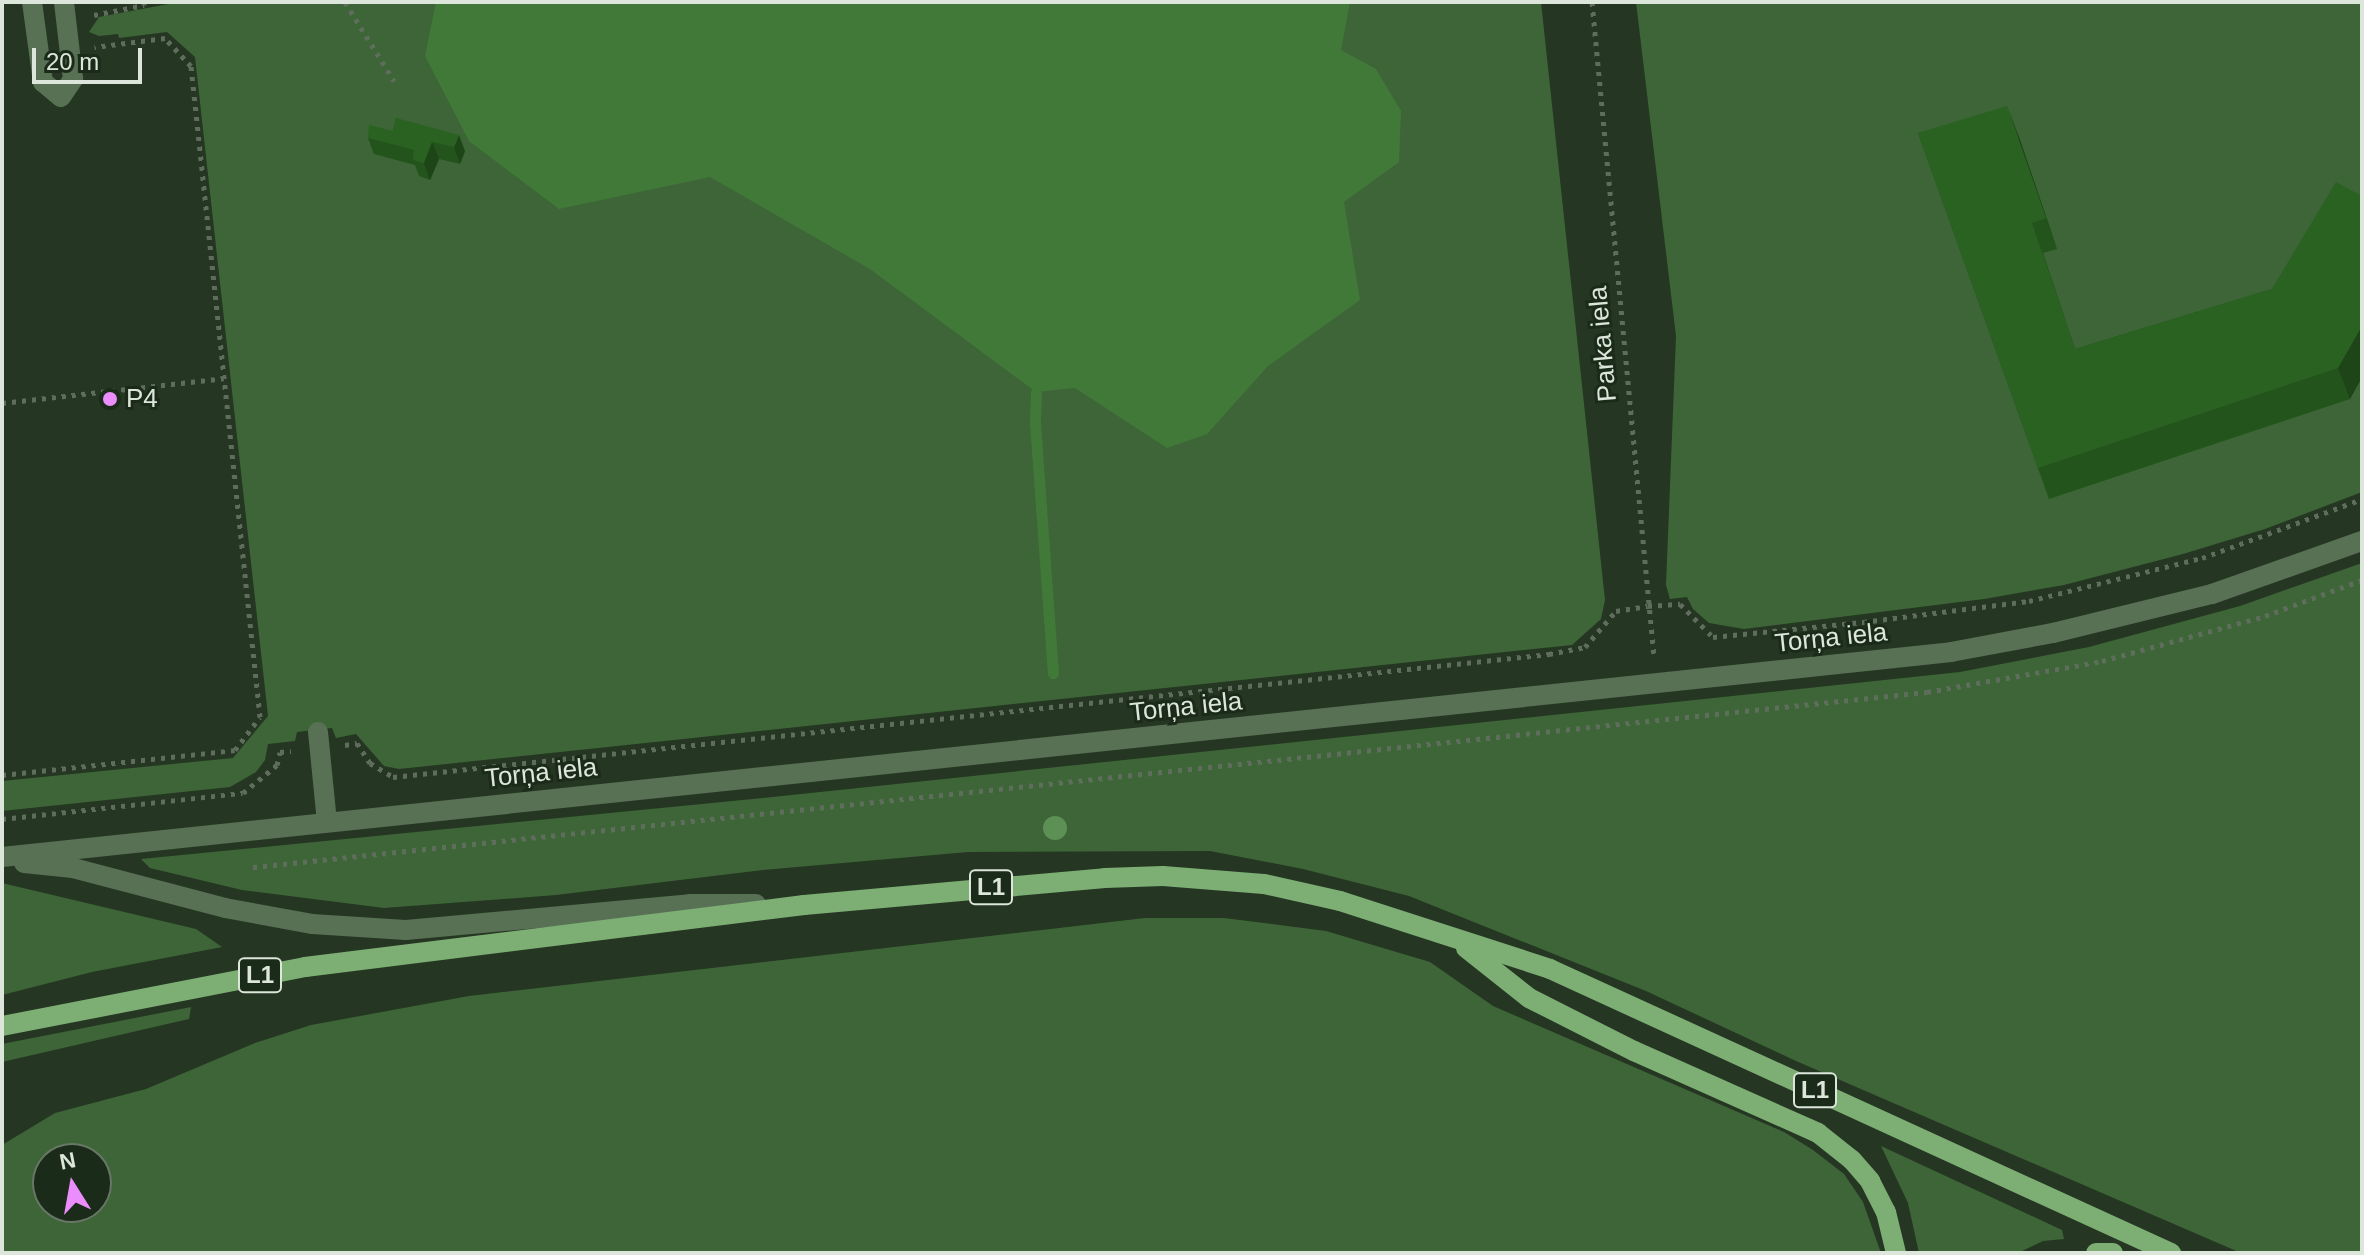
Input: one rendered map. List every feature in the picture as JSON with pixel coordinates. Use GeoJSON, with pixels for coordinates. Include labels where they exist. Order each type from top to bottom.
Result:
{"type":"FeatureCollection","features":[{"type":"Feature","properties":{"kind":"main road","name":"L1"},"geometry":{"type":"LineString","coordinates":[[2,1026],[305,967],[804,905],[965,888],[1163,876],[1264,884],[1309,892],[1550,969],[2171,1253]]}},
{"type":"Feature","properties":{"kind":"main road"},"geometry":{"type":"LineString","coordinates":[[1455,940],[1529,998],[1634,1051],[1818,1133],[1852,1160],[1870,1181],[1886,1212],[1896,1253]]}},
{"type":"Feature","properties":{"kind":"main road"},"geometry":{"type":"LineString","coordinates":[[2096,1253],[2113,1253]]}},
{"type":"Feature","properties":{"kind":"street"},"geometry":{"type":"LineString","coordinates":[[32,2],[43,82],[61,97],[73,79],[64,2]]}},
{"type":"Feature","properties":{"kind":"street","name":"Torņa iela"},"geometry":{"type":"LineString","coordinates":[[2,859],[327,822],[1951,652],[2053,633],[2212,594],[2362,541]]}},
{"type":"Feature","properties":{"kind":"street"},"geometry":{"type":"LineString","coordinates":[[319,740],[327,822]]}},
{"type":"Feature","properties":{"kind":"street"},"geometry":{"type":"LineString","coordinates":[[2,859],[73,868],[225,908],[312,924],[406,930],[690,904],[804,905]]}},
{"type":"Feature","properties":{"kind":"path"},"geometry":{"type":"LineString","coordinates":[[87,25],[91,16],[144,5],[144,2]]}},
{"type":"Feature","properties":{"kind":"path"},"geometry":{"type":"LineString","coordinates":[[345,2],[394,81]]}},
{"type":"Feature","properties":{"kind":"path","name":"Parka iela"},"geometry":{"type":"LineString","coordinates":[[1592,2],[1657,682]]}},
{"type":"Feature","properties":{"kind":"path"},"geometry":{"type":"LineString","coordinates":[[2,775],[235,750],[260,717],[191,66],[165,38],[86,48]]}},
{"type":"Feature","properties":{"kind":"path"},"geometry":{"type":"LineString","coordinates":[[2,403],[224,378]]}},
{"type":"Feature","properties":{"kind":"path"},"geometry":{"type":"LineString","coordinates":[[2,819],[243,793],[277,765],[280,752],[319,740],[357,743],[370,763],[393,777],[1549,654],[1585,647],[1616,611],[1648,606],[1680,604],[1713,637],[2029,601],[2202,558],[2362,499]]}},
{"type":"Feature","properties":{"kind":"shaded area"},"geometry":{"type":"Polygon","coordinates":[[[179,2],[1541,2],[1605,600],[1601,619],[1572,645],[399,769],[384,766],[356,734],[336,738],[332,728],[297,732],[295,741],[268,744],[265,760],[256,772],[230,787],[2,811],[2,781],[233,758],[268,716],[195,57],[167,32],[119,38],[118,34],[99,36],[89,32],[99,17],[179,2]]]}},
{"type":"Feature","properties":{"kind":"shaded area"},"geometry":{"type":"Polygon","coordinates":[[[436,2],[1350,2],[1341,50],[1376,69],[1401,111],[1399,162],[1344,202],[1360,300],[1268,366],[1207,434],[1167,448],[1075,388],[1036,392],[870,269],[710,177],[559,209],[469,141],[425,56],[436,2]]]}},
{"type":"Feature","properties":{"kind":"shaded area"},"geometry":{"type":"Polygon","coordinates":[[[1636,2],[2362,2],[2362,492],[2265,529],[2183,554],[2064,585],[1984,599],[1744,629],[1709,623],[1693,609],[1687,597],[1670,599],[1666,585],[1676,336],[1636,2]]]}},
{"type":"Feature","properties":{"kind":"shaded area"},"geometry":{"type":"Polygon","coordinates":[[[2362,563],[2362,1253],[2241,1253],[1796,1061],[1646,991],[1409,896],[1303,869],[1210,851],[968,852],[763,870],[556,895],[384,908],[242,890],[150,868],[141,859],[763,798],[1960,672],[2089,647],[2240,606],[2362,563]]]}},
{"type":"Feature","properties":{"kind":"shaded area"},"geometry":{"type":"Polygon","coordinates":[[[2,883],[196,929],[222,947],[92,972],[2,995],[2,883]]]}},
{"type":"Feature","properties":{"kind":"shaded area"},"geometry":{"type":"Polygon","coordinates":[[[1145,918],[1224,918],[1326,931],[1430,962],[1493,1006],[1784,1132],[1844,1174],[1863,1202],[1881,1253],[2,1253],[2,1145],[55,1113],[146,1089],[255,1043],[311,1025],[469,996],[1145,918]]]}},
{"type":"Feature","properties":{"kind":"shaded area"},"geometry":{"type":"Polygon","coordinates":[[[191,1007],[189,1019],[2,1062],[2,1044],[191,1007]]]}},
{"type":"Feature","properties":{"kind":"shaded area"},"geometry":{"type":"Polygon","coordinates":[[[1881,1146],[2062,1230],[2064,1239],[2043,1241],[2018,1253],[1919,1253],[1908,1203],[1881,1146]]]}},
{"type":"Feature","properties":{"kind":"building"},"geometry":{"type":"Polygon","coordinates":[[[2007,106],[2046,218],[2032,223],[2075,349],[2272,289],[2336,182],[2362,196],[2362,326],[2338,368],[2038,468],[1918,133],[2007,106]]]}},
{"type":"Feature","properties":{"kind":"building"},"geometry":{"type":"Polygon","coordinates":[[[396,118],[459,135],[454,147],[432,142],[424,163],[413,160],[414,150],[368,138],[369,125],[393,131],[396,118]]]}},
{"type":"Feature","properties":{"kind":"waterway"},"geometry":{"type":"LineString","coordinates":[[1036,392],[1035,423],[1053,673]]}},
{"type":"Feature","properties":{"kind":"place","name":"P4"},"geometry":{"type":"Point","coordinates":[110,399]}}]}
